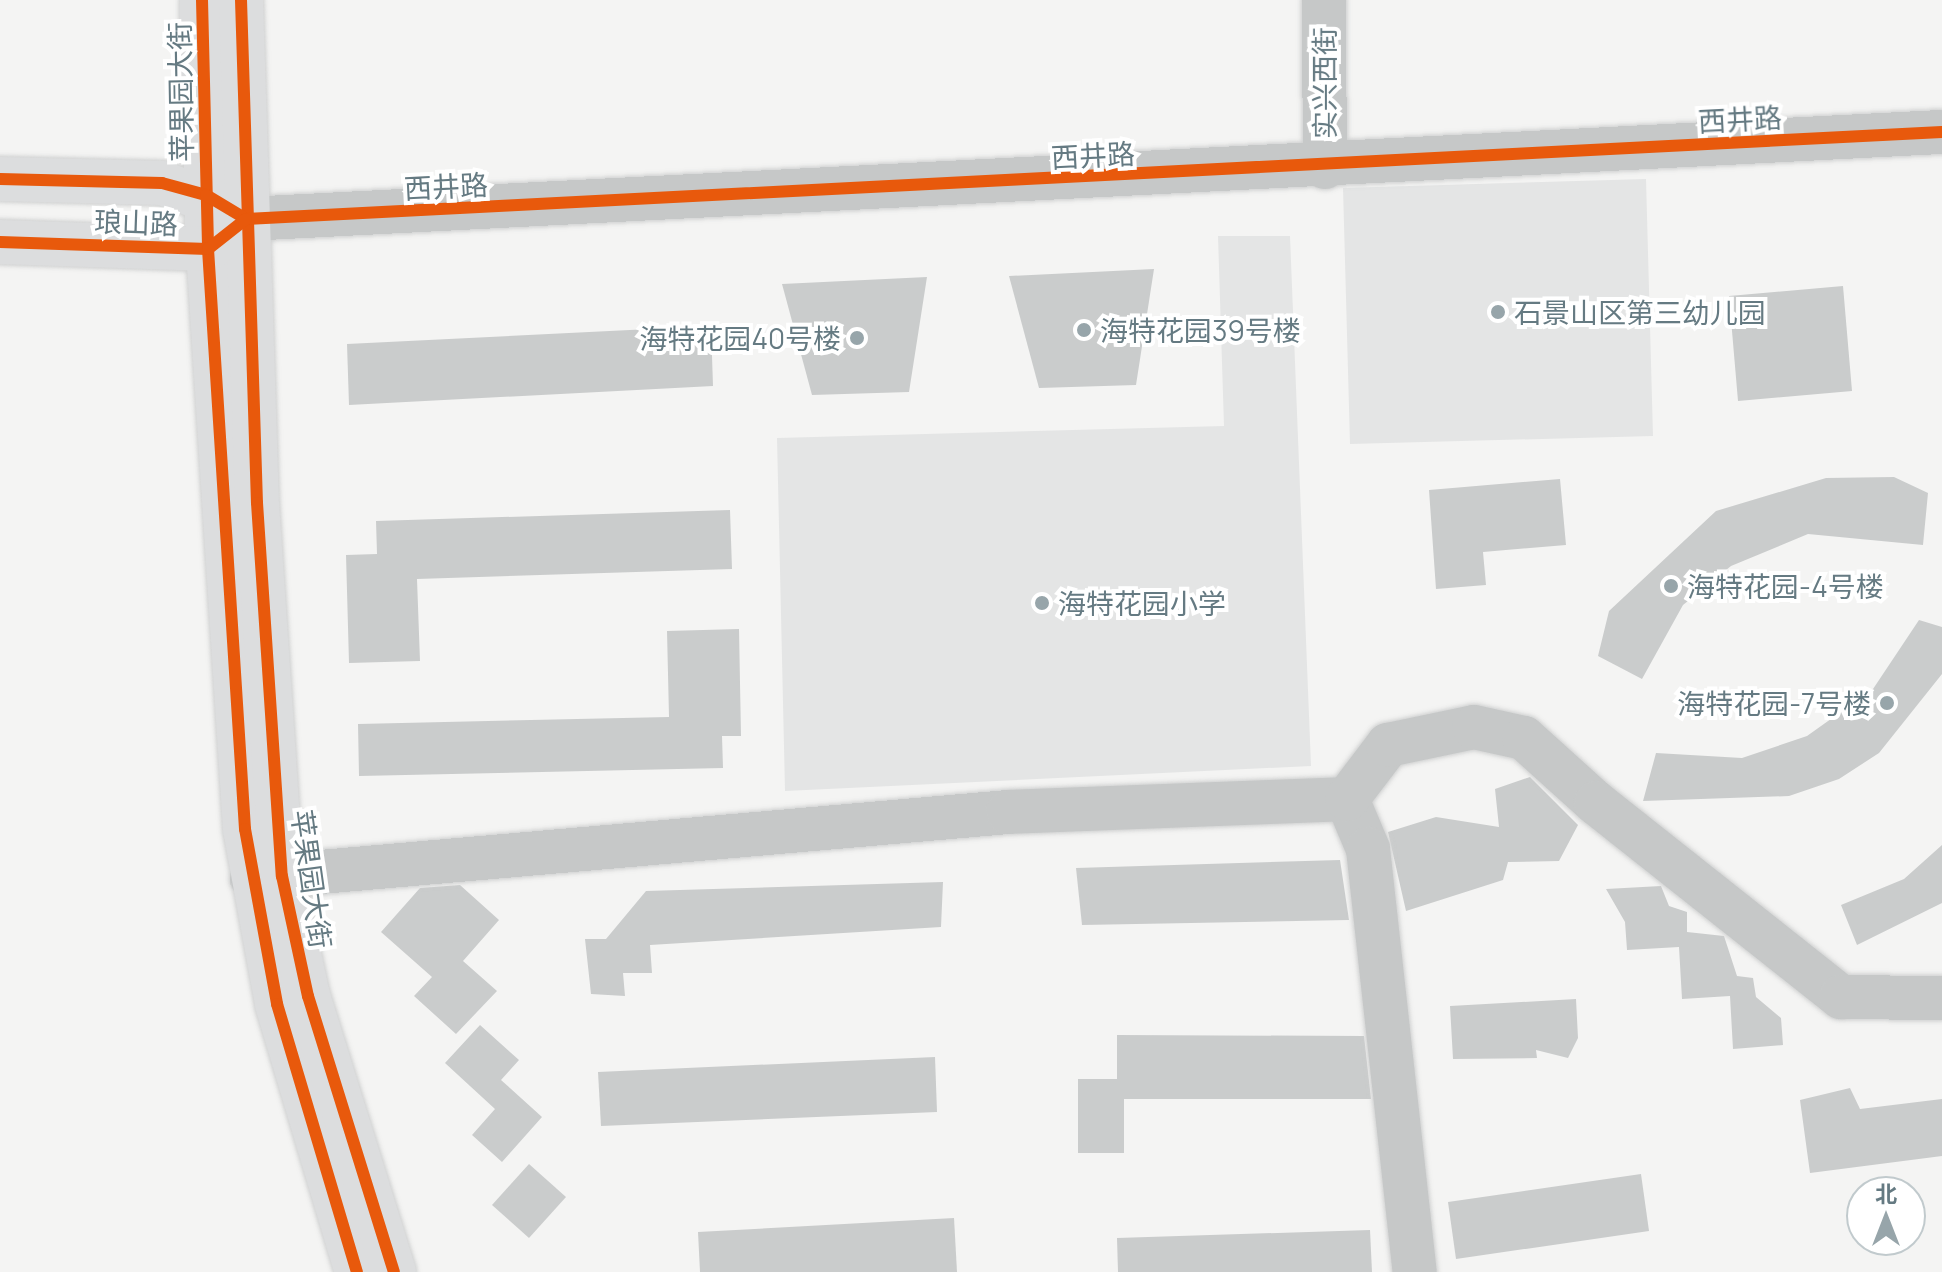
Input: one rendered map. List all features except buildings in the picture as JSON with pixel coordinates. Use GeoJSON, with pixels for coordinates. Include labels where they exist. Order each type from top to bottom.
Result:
{"type":"FeatureCollection","features":[{"type":"Feature","properties":{"kind":"main road","name":"苹果园大街"},"geometry":{"type":"LineString","coordinates":[[202,0],[208,249],[277,1004],[357,1272]]}},
{"type":"Feature","properties":{"kind":"main road","name":"苹果园大街"},"geometry":{"type":"LineString","coordinates":[[241,0],[267,877],[308,996],[394,1272]]}},
{"type":"Feature","properties":{"kind":"main road","name":"琅山路"},"geometry":{"type":"LineString","coordinates":[[0,179],[162,183],[206,195],[246,219],[208,249],[0,242]]}},
{"type":"Feature","properties":{"kind":"street","name":"实兴西街"},"geometry":{"type":"LineString","coordinates":[[1324,0],[1325,167]]}},
{"type":"Feature","properties":{"kind":"street","name":"西井路"},"geometry":{"type":"LineString","coordinates":[[246,219],[1325,167],[1942,132]]}},
{"type":"Feature","properties":{"kind":"street"},"geometry":{"type":"LineString","coordinates":[[1347,799],[1388,745],[1474,727],[1524,738],[1596,803],[1841,997],[1942,998]]}},
{"type":"Feature","properties":{"kind":"street"},"geometry":{"type":"LineString","coordinates":[[267,877],[1008,812],[1347,799]]}},
{"type":"Feature","properties":{"kind":"street"},"geometry":{"type":"LineString","coordinates":[[1347,799],[1368,849],[1415,1272]]}},
{"type":"Feature","properties":{"kind":"shaded area","name":"石景山区第三幼儿园"},"geometry":{"type":"Polygon","coordinates":[[[1646,179],[1653,436],[1350,444],[1343,188],[1646,179]]]}},
{"type":"Feature","properties":{"kind":"shaded area","name":"海特花园小学"},"geometry":{"type":"Polygon","coordinates":[[[1218,236],[1290,236],[1311,766],[785,791],[777,438],[1224,426],[1218,236]]]}},
{"type":"Feature","properties":{"kind":"cycle path"},"geometry":{"type":"LineString","coordinates":[[202,0],[208,249],[245,829],[277,1004],[357,1272]]}},
{"type":"Feature","properties":{"kind":"cycle path"},"geometry":{"type":"LineString","coordinates":[[241,0],[257,503],[282,876],[308,996],[394,1272]]}},
{"type":"Feature","properties":{"kind":"cycle path"},"geometry":{"type":"LineString","coordinates":[[246,219],[1942,132]]}},
{"type":"Feature","properties":{"kind":"cycle path"},"geometry":{"type":"LineString","coordinates":[[0,179],[162,183],[206,195],[246,219]]}},
{"type":"Feature","properties":{"kind":"cycle path"},"geometry":{"type":"LineString","coordinates":[[0,242],[208,249],[246,219]]}},
{"type":"Feature","properties":{"kind":"place","name":"石景山区第三幼儿园"},"geometry":{"type":"Point","coordinates":[1498,312]}},
{"type":"Feature","properties":{"kind":"place","name":"海特花园39号楼"},"geometry":{"type":"Point","coordinates":[1084,330]}},
{"type":"Feature","properties":{"kind":"place","name":"海特花园40号楼"},"geometry":{"type":"Point","coordinates":[857,338]}},
{"type":"Feature","properties":{"kind":"place","name":"海特花园-4号楼"},"geometry":{"type":"Point","coordinates":[1671,586]}},
{"type":"Feature","properties":{"kind":"place","name":"海特花园小学"},"geometry":{"type":"Point","coordinates":[1042,603]}},
{"type":"Feature","properties":{"kind":"place","name":"海特花园-7号楼"},"geometry":{"type":"Point","coordinates":[1887,703]}}]}
